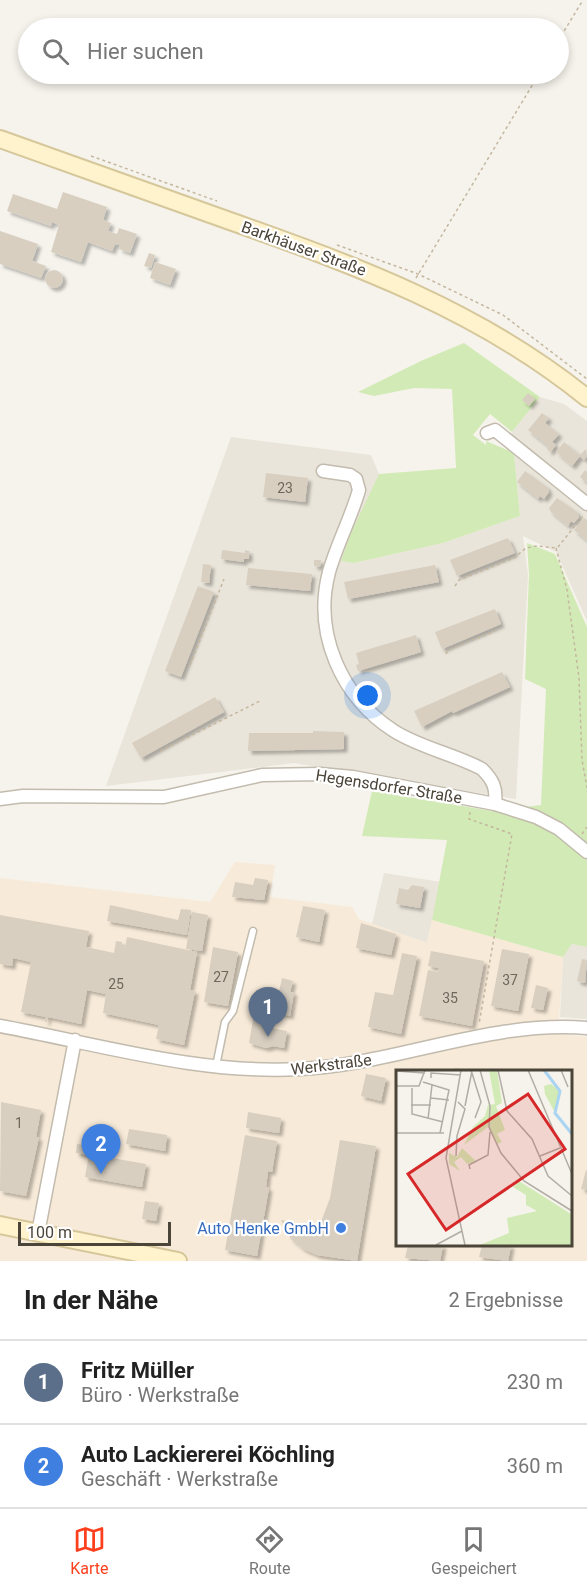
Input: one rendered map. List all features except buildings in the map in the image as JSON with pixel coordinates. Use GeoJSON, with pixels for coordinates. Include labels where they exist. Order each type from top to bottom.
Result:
{"type":"FeatureCollection","features":[{"type":"Feature","properties":{"kind":"street","name":"Barkhäuser Straße"},"geometry":{"type":"LineString","coordinates":[[0,139],[345,262],[410,289],[475,321],[532,357],[587,398]]}},
{"type":"Feature","properties":{"kind":"street"},"geometry":{"type":"LineString","coordinates":[[487,433],[495,430],[587,504]]}},
{"type":"Feature","properties":{"kind":"street"},"geometry":{"type":"LineString","coordinates":[[323,471],[350,475],[356,479],[359,490],[332,564],[323,602],[329,644],[338,670],[351,691],[371,714],[394,731],[482,769],[494,786],[495,804]]}},
{"type":"Feature","properties":{"kind":"street","name":"Hegensdorfer Straße"},"geometry":{"type":"LineString","coordinates":[[0,799],[23,796],[164,797],[262,775],[289,772],[353,777],[495,804],[537,817],[559,829],[587,852]]}},
{"type":"Feature","properties":{"kind":"street","name":"Werkstraße"},"geometry":{"type":"LineString","coordinates":[[0,1026],[216,1067],[265,1070],[330,1066],[540,1027],[587,1028]]}},
{"type":"Feature","properties":{"kind":"street"},"geometry":{"type":"LineString","coordinates":[[38,1233],[75,1040]]}},
{"type":"Feature","properties":{"kind":"street"},"geometry":{"type":"LineString","coordinates":[[0,1225],[175,1261]]}},
{"type":"Feature","properties":{"kind":"lane"},"geometry":{"type":"LineString","coordinates":[[216,1067],[225,1022],[233,1011],[253,932]]}},
{"type":"Feature","properties":{"kind":"path"},"geometry":{"type":"LineString","coordinates":[[569,23],[583,0]]}},
{"type":"Feature","properties":{"kind":"path"},"geometry":{"type":"LineString","coordinates":[[410,289],[533,84]]}},
{"type":"Feature","properties":{"kind":"path"},"geometry":{"type":"LineString","coordinates":[[556,548],[587,510]]}},
{"type":"Feature","properties":{"kind":"path"},"geometry":{"type":"LineString","coordinates":[[455,586],[459,580],[514,558],[526,548],[537,546],[556,548]]}},
{"type":"Feature","properties":{"kind":"path"},"geometry":{"type":"LineString","coordinates":[[556,548],[567,590],[579,678],[582,760],[587,788]]}},
{"type":"Feature","properties":{"kind":"path"},"geometry":{"type":"LineString","coordinates":[[190,665],[224,579]]}},
{"type":"Feature","properties":{"kind":"path"},"geometry":{"type":"LineString","coordinates":[[446,654],[448,650],[495,631]]}},
{"type":"Feature","properties":{"kind":"path"},"geometry":{"type":"LineString","coordinates":[[160,751],[260,701]]}},
{"type":"Feature","properties":{"kind":"path"},"geometry":{"type":"LineString","coordinates":[[469,819],[512,834],[477,1037]]}},
{"type":"Feature","properties":{"kind":"shaded area"},"geometry":{"type":"Polygon","coordinates":[[[540,397],[564,404],[587,421],[587,621],[556,552],[523,536],[528,575],[516,799],[294,763],[106,786],[231,437],[371,455],[379,474],[341,561],[354,563],[443,543],[520,516],[512,432],[540,397]]]}},
{"type":"Feature","properties":{"kind":"shaded area"},"geometry":{"type":"Polygon","coordinates":[[[235,862],[275,865],[270,897],[352,907],[359,919],[427,943],[432,920],[563,957],[558,1034],[587,1037],[587,1261],[0,1261],[0,878],[210,902],[235,862]]]}},
{"type":"Feature","properties":{"kind":"shaded area"},"geometry":{"type":"Polygon","coordinates":[[[384,873],[441,882],[427,943],[372,924],[384,873]]]}},
{"type":"Feature","properties":{"kind":"shaded area"},"geometry":{"type":"Polygon","coordinates":[[[572,944],[587,947],[587,1019],[560,1017],[563,957],[572,944]]]}},
{"type":"Feature","properties":{"kind":"green space"},"geometry":{"type":"Polygon","coordinates":[[[464,343],[540,397],[512,432],[490,414],[473,435],[486,445],[486,441],[514,453],[520,516],[443,543],[354,563],[341,561],[351,533],[379,474],[456,468],[452,389],[414,388],[374,396],[358,392],[464,343]]]}},
{"type":"Feature","properties":{"kind":"green space"},"geometry":{"type":"Polygon","coordinates":[[[527,543],[555,554],[587,627],[587,947],[572,944],[563,957],[432,920],[447,840],[362,836],[372,791],[492,811],[541,805],[546,689],[525,679],[529,574],[527,543]]]}},
{"type":"Feature","properties":{"kind":"place","name":"Fritz Müller"},"geometry":{"type":"Point","coordinates":[268,1037]}},
{"type":"Feature","properties":{"kind":"place","name":"Auto Lackiererei Köchling"},"geometry":{"type":"Point","coordinates":[101,1174]}},
{"type":"Feature","properties":{"kind":"place","name":"Auto Henke GmbH"},"geometry":{"type":"Point","coordinates":[341,1228]}}]}
